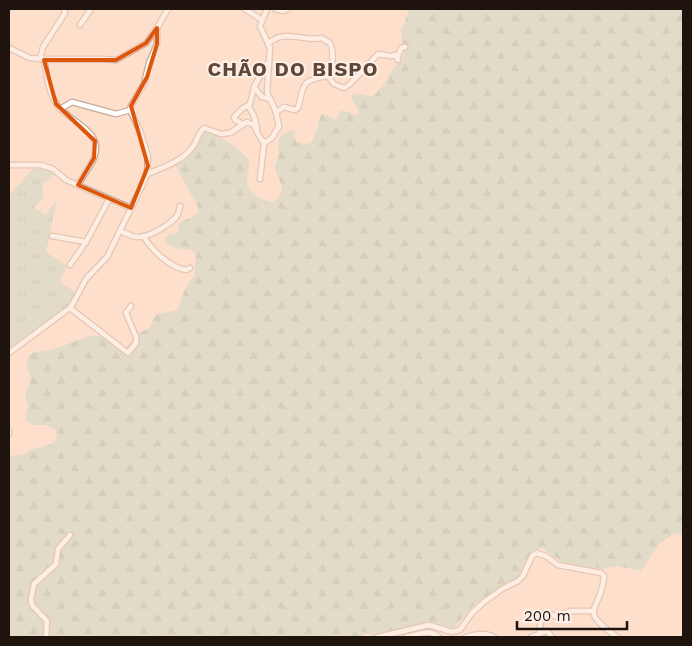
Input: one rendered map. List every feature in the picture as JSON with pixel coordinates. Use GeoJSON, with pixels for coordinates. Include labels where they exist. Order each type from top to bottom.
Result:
{"type":"FeatureCollection","features":[{"type":"Feature","properties":{"kind":"street"},"geometry":{"type":"LineString","coordinates":[[80,25],[91,9]]}},
{"type":"Feature","properties":{"kind":"street"},"geometry":{"type":"LineString","coordinates":[[9,48],[30,58],[42,60],[116,60],[146,43],[168,9]]}},
{"type":"Feature","properties":{"kind":"street"},"geometry":{"type":"LineString","coordinates":[[245,9],[262,20]]}},
{"type":"Feature","properties":{"kind":"street"},"geometry":{"type":"LineString","coordinates":[[264,144],[272,138],[279,126],[276,112],[267,92],[270,48],[260,26],[268,9]]}},
{"type":"Feature","properties":{"kind":"street"},"geometry":{"type":"LineString","coordinates":[[275,9],[283,11],[288,9]]}},
{"type":"Feature","properties":{"kind":"street"},"geometry":{"type":"LineString","coordinates":[[66,10],[43,47],[42,60],[53,98],[60,109],[91,134],[96,146],[94,158],[78,185]]}},
{"type":"Feature","properties":{"kind":"street"},"geometry":{"type":"LineString","coordinates":[[9,353],[70,308],[86,279],[103,264],[131,208],[146,174],[148,156],[140,131],[130,110],[133,100],[144,84],[149,63],[158,44],[157,28]]}},
{"type":"Feature","properties":{"kind":"street"},"geometry":{"type":"LineString","coordinates":[[268,44],[274,38],[284,36],[326,39],[330,43],[333,54],[332,67],[328,76]]}},
{"type":"Feature","properties":{"kind":"street"},"geometry":{"type":"LineString","coordinates":[[328,76],[334,84],[344,88],[378,54],[398,58],[401,48],[405,47]]}},
{"type":"Feature","properties":{"kind":"street"},"geometry":{"type":"LineString","coordinates":[[260,179],[264,144],[258,134],[256,120],[249,109],[249,105],[254,87],[269,62]]}},
{"type":"Feature","properties":{"kind":"street"},"geometry":{"type":"LineString","coordinates":[[276,112],[284,106],[295,110],[298,108],[304,84],[310,79],[328,76]]}},
{"type":"Feature","properties":{"kind":"street"},"geometry":{"type":"LineString","coordinates":[[254,87],[262,97],[270,99]]}},
{"type":"Feature","properties":{"kind":"street"},"geometry":{"type":"LineString","coordinates":[[60,109],[72,102],[116,114],[130,110]]}},
{"type":"Feature","properties":{"kind":"street"},"geometry":{"type":"LineString","coordinates":[[243,124],[235,120],[234,117],[241,109],[249,105]]}},
{"type":"Feature","properties":{"kind":"street"},"geometry":{"type":"LineString","coordinates":[[146,174],[168,166],[190,151],[195,144],[199,132],[204,128],[221,134],[230,132],[243,124],[251,123],[257,129]]}},
{"type":"Feature","properties":{"kind":"street"},"geometry":{"type":"LineString","coordinates":[[9,165],[41,165],[52,169],[66,180],[131,208]]}},
{"type":"Feature","properties":{"kind":"street"},"geometry":{"type":"LineString","coordinates":[[70,265],[86,242],[109,198]]}},
{"type":"Feature","properties":{"kind":"street"},"geometry":{"type":"LineString","coordinates":[[120,232],[139,238],[166,225],[178,215],[180,206]]}},
{"type":"Feature","properties":{"kind":"street"},"geometry":{"type":"LineString","coordinates":[[52,236],[86,242]]}},
{"type":"Feature","properties":{"kind":"street"},"geometry":{"type":"LineString","coordinates":[[143,236],[158,254],[175,267],[186,270],[190,268]]}},
{"type":"Feature","properties":{"kind":"street"},"geometry":{"type":"LineString","coordinates":[[70,308],[128,353],[136,343],[136,338],[126,313],[131,306]]}},
{"type":"Feature","properties":{"kind":"street"},"geometry":{"type":"LineString","coordinates":[[46,637],[47,621],[32,605],[31,599],[34,584],[56,564],[58,549],[70,535]]}},
{"type":"Feature","properties":{"kind":"street"},"geometry":{"type":"LineString","coordinates":[[378,637],[429,625],[452,632],[460,630],[472,613],[484,602],[523,576],[532,556],[536,553],[546,556],[558,565],[601,573],[604,576],[603,586],[593,610],[595,618],[600,625],[617,637]]}},
{"type":"Feature","properties":{"kind":"street"},"geometry":{"type":"LineString","coordinates":[[539,634],[544,613],[556,616],[571,611],[593,610]]}},
{"type":"Feature","properties":{"kind":"street"},"geometry":{"type":"LineString","coordinates":[[406,637],[425,632],[434,633],[439,637]]}},
{"type":"Feature","properties":{"kind":"street"},"geometry":{"type":"LineString","coordinates":[[532,637],[548,632],[552,637]]}},
{"type":"Feature","properties":{"kind":"street"},"geometry":{"type":"LineString","coordinates":[[466,637],[477,634],[487,634],[494,637]]}},
{"type":"Feature","properties":{"kind":"highlighted area"},"geometry":{"type":"Polygon","coordinates":[[[157,28],[157,44],[147,77],[131,106],[148,166],[131,208],[78,185],[94,158],[95,141],[56,104],[44,60],[116,60],[146,43],[157,28]]]}},
{"type":"Feature","properties":{"kind":"green space"},"geometry":{"type":"Polygon","coordinates":[[[409,9],[683,9],[683,535],[675,533],[658,545],[641,571],[617,566],[602,569],[564,563],[542,548],[530,553],[518,578],[475,604],[453,629],[428,621],[376,637],[348,626],[343,637],[9,637],[9,457],[23,455],[33,448],[51,444],[56,435],[56,430],[46,425],[34,425],[26,421],[25,415],[28,405],[25,395],[31,379],[26,365],[29,356],[34,352],[51,350],[89,336],[101,336],[122,347],[128,346],[141,332],[150,328],[154,317],[158,314],[178,310],[185,289],[194,275],[196,257],[194,251],[176,247],[165,242],[166,237],[170,234],[177,234],[178,224],[194,216],[199,209],[172,159],[196,145],[202,133],[207,130],[229,143],[248,159],[247,183],[249,188],[255,195],[273,202],[278,198],[282,189],[275,167],[279,154],[278,143],[280,137],[294,130],[296,142],[308,144],[313,141],[321,114],[327,115],[336,121],[340,111],[346,111],[357,116],[359,111],[351,97],[356,93],[373,97],[403,58],[404,52],[400,29],[404,25],[409,9]]]}},
{"type":"Feature","properties":{"kind":"green space"},"geometry":{"type":"Polygon","coordinates":[[[35,166],[41,166],[56,173],[42,185],[44,197],[34,208],[46,215],[57,199],[46,252],[67,266],[60,282],[78,294],[61,312],[9,348],[9,196],[35,166]]]}},
{"type":"Feature","properties":{"kind":"green space"},"geometry":{"type":"Polygon","coordinates":[[[348,626],[365,632],[363,637],[343,637],[348,626]]]}},
{"type":"Feature","properties":{"kind":"district","name":"CHÃO DO BISPO"},"geometry":{"type":"Point","coordinates":[293,69]}}]}
